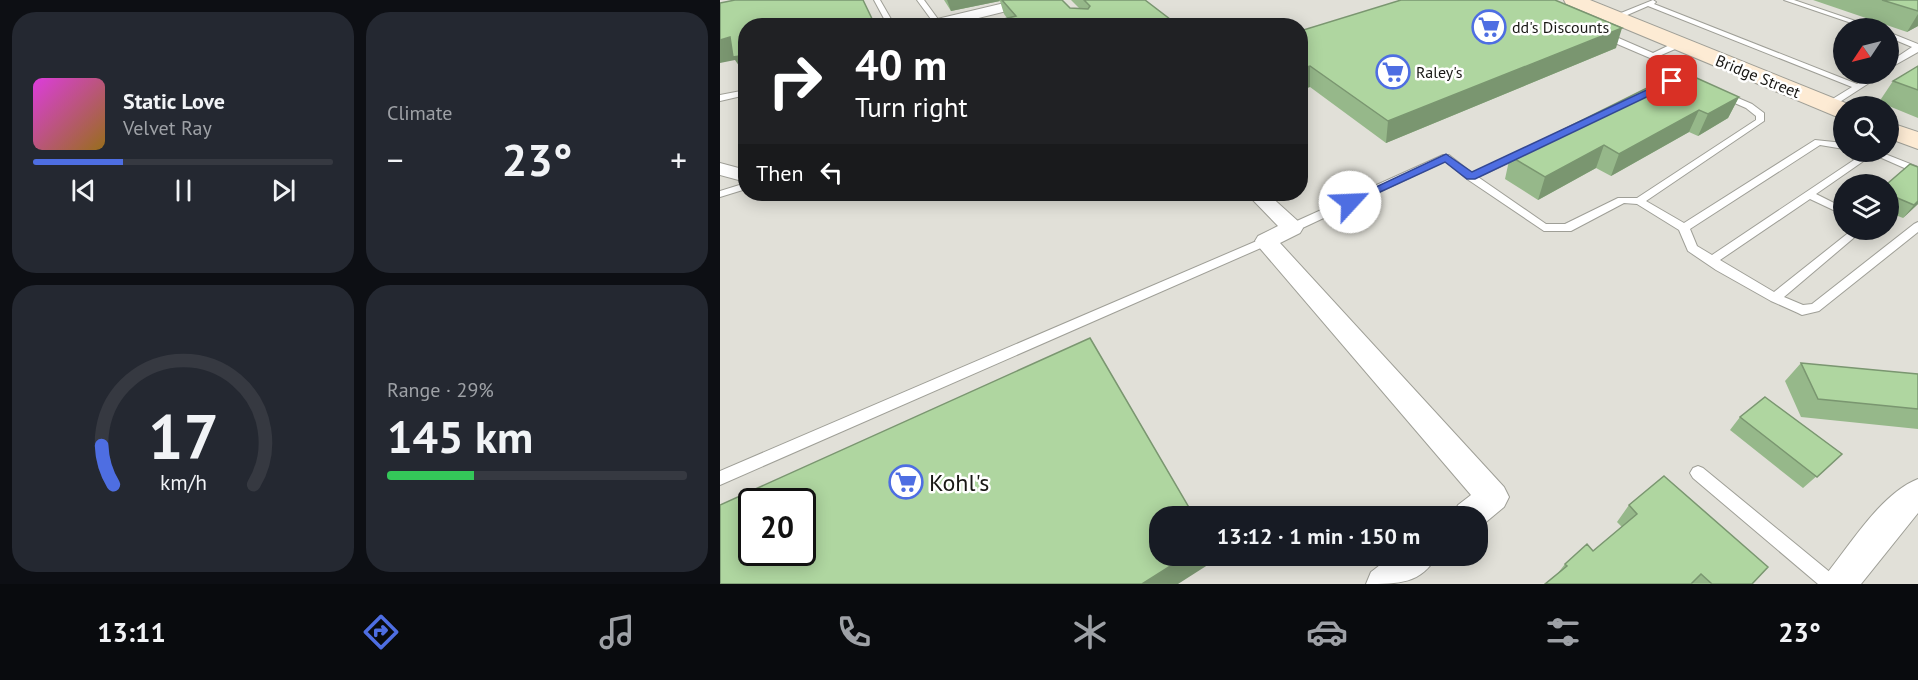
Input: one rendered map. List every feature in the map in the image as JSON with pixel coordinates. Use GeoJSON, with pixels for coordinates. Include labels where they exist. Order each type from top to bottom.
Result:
{"type":"FeatureCollection","features":[{"type":"Feature","properties":{"kind":"main road","name":"Bridge Street"},"geometry":{"type":"LineString","coordinates":[[1573,0],[1833,107]]}},
{"type":"Feature","properties":{"kind":"main road"},"geometry":{"type":"LineString","coordinates":[[1899,133],[1918,141]]}},
{"type":"Feature","properties":{"kind":"street"},"geometry":{"type":"LineString","coordinates":[[963,18],[1034,0]]}},
{"type":"Feature","properties":{"kind":"street"},"geometry":{"type":"LineString","coordinates":[[720,169],[738,174]]}},
{"type":"Feature","properties":{"kind":"street"},"geometry":{"type":"LineString","coordinates":[[1264,201],[1292,228],[1266,241],[1493,497],[1482,506]]}},
{"type":"Feature","properties":{"kind":"street"},"geometry":{"type":"LineString","coordinates":[[1840,584],[1900,507],[1918,494]]}},
{"type":"Feature","properties":{"kind":"street"},"geometry":{"type":"LineString","coordinates":[[1383,584],[1406,566]]}},
{"type":"Feature","properties":{"kind":"lane"},"geometry":{"type":"LineString","coordinates":[[877,0],[887,18]]}},
{"type":"Feature","properties":{"kind":"lane"},"geometry":{"type":"LineString","coordinates":[[920,0],[934,18]]}},
{"type":"Feature","properties":{"kind":"lane"},"geometry":{"type":"LineString","coordinates":[[1615,17],[1658,0]]}},
{"type":"Feature","properties":{"kind":"lane"},"geometry":{"type":"LineString","coordinates":[[1787,0],[1842,18]]}},
{"type":"Feature","properties":{"kind":"lane"},"geometry":{"type":"LineString","coordinates":[[1648,4],[1858,87]]}},
{"type":"Feature","properties":{"kind":"lane"},"geometry":{"type":"LineString","coordinates":[[1599,33],[1653,56],[1684,78]]}},
{"type":"Feature","properties":{"kind":"lane"},"geometry":{"type":"LineString","coordinates":[[1899,38],[1917,45],[1915,50],[1899,60]]}},
{"type":"Feature","properties":{"kind":"lane"},"geometry":{"type":"LineString","coordinates":[[1653,56],[1679,44]]}},
{"type":"Feature","properties":{"kind":"lane"},"geometry":{"type":"LineString","coordinates":[[1651,91],[1672,81],[1674,73]]}},
{"type":"Feature","properties":{"kind":"lane"},"geometry":{"type":"LineString","coordinates":[[1849,96],[1863,84]]}},
{"type":"Feature","properties":{"kind":"lane"},"geometry":{"type":"LineString","coordinates":[[1639,201],[1760,121],[1761,115],[1749,106],[1717,92]]}},
{"type":"Feature","properties":{"kind":"lane"},"geometry":{"type":"LineString","coordinates":[[720,98],[738,94]]}},
{"type":"Feature","properties":{"kind":"lane"},"geometry":{"type":"LineString","coordinates":[[1684,228],[1818,142],[1833,144]]}},
{"type":"Feature","properties":{"kind":"lane"},"geometry":{"type":"LineString","coordinates":[[1471,177],[1535,147]]}},
{"type":"Feature","properties":{"kind":"lane"},"geometry":{"type":"LineString","coordinates":[[1292,228],[1446,158],[1544,226],[1568,228],[1622,200],[1639,201],[1684,228],[1692,248],[1728,272],[1802,310],[1815,308],[1918,226]]}},
{"type":"Feature","properties":{"kind":"lane"},"geometry":{"type":"LineString","coordinates":[[1712,260],[1857,162]]}},
{"type":"Feature","properties":{"kind":"lane"},"geometry":{"type":"LineString","coordinates":[[1897,162],[1918,171]]}},
{"type":"Feature","properties":{"kind":"lane"},"geometry":{"type":"LineString","coordinates":[[720,194],[738,188]]}},
{"type":"Feature","properties":{"kind":"lane"},"geometry":{"type":"LineString","coordinates":[[1808,195],[1833,207]]}},
{"type":"Feature","properties":{"kind":"lane"},"geometry":{"type":"LineString","coordinates":[[1775,298],[1846,240]]}},
{"type":"Feature","properties":{"kind":"lane"},"geometry":{"type":"LineString","coordinates":[[720,478],[1266,241]]}},
{"type":"Feature","properties":{"kind":"lane"},"geometry":{"type":"LineString","coordinates":[[1698,473],[1831,584]]}},
{"type":"Feature","properties":{"kind":"building"},"geometry":{"type":"Polygon","coordinates":[[[735,0],[863,0],[872,18],[738,18],[738,56],[733,57],[730,37],[720,40],[720,3],[735,0]]]}},
{"type":"Feature","properties":{"kind":"building"},"geometry":{"type":"Polygon","coordinates":[[[1002,0],[1062,0],[1070,8],[1088,9],[1090,6],[1084,0],[1145,0],[1169,18],[1008,18],[1016,16],[1002,0]]]}},
{"type":"Feature","properties":{"kind":"building"},"geometry":{"type":"Polygon","coordinates":[[[1401,0],[1555,0],[1622,28],[1388,121],[1308,67],[1308,29],[1401,0]]]}},
{"type":"Feature","properties":{"kind":"building"},"geometry":{"type":"Polygon","coordinates":[[[1882,0],[1918,0],[1918,11],[1882,0]]]}},
{"type":"Feature","properties":{"kind":"building"},"geometry":{"type":"Polygon","coordinates":[[[1918,66],[1918,90],[1899,83],[1899,77],[1918,66]]]}},
{"type":"Feature","properties":{"kind":"building"},"geometry":{"type":"Polygon","coordinates":[[[1681,71],[1739,97],[1708,114],[1699,110],[1619,154],[1604,145],[1545,177],[1510,156],[1681,71]]]}},
{"type":"Feature","properties":{"kind":"building"},"geometry":{"type":"Polygon","coordinates":[[[1910,164],[1918,167],[1918,201],[1914,205],[1899,199],[1898,174],[1910,164]]]}},
{"type":"Feature","properties":{"kind":"building"},"geometry":{"type":"Polygon","coordinates":[[[1090,338],[1188,506],[1149,506],[1149,566],[1171,566],[1142,584],[720,584],[720,505],[738,497],[738,566],[816,566],[816,488],[758,488],[1090,338]]]}},
{"type":"Feature","properties":{"kind":"building"},"geometry":{"type":"Polygon","coordinates":[[[1801,363],[1918,374],[1918,409],[1818,399],[1801,363]]]}},
{"type":"Feature","properties":{"kind":"building"},"geometry":{"type":"Polygon","coordinates":[[[1765,397],[1842,454],[1817,477],[1740,417],[1765,397]]]}},
{"type":"Feature","properties":{"kind":"building"},"geometry":{"type":"Polygon","coordinates":[[[1664,476],[1768,567],[1752,584],[1712,584],[1701,574],[1691,584],[1545,584],[1567,566],[1565,564],[1587,544],[1593,551],[1637,514],[1629,505],[1664,476]]]}},
{"type":"Feature","properties":{"kind":"place","name":"dd's Discounts"},"geometry":{"type":"Point","coordinates":[1489,27]}},
{"type":"Feature","properties":{"kind":"place","name":"Raley's"},"geometry":{"type":"Point","coordinates":[1393,72]}},
{"type":"Feature","properties":{"kind":"place","name":"Kohl's"},"geometry":{"type":"Point","coordinates":[906,482]}},
{"type":"Feature","properties":{"kind":"route"},"geometry":{"type":"LineString","coordinates":[[1350,202],[1446,158],[1471,177],[1672,81]]}}]}
